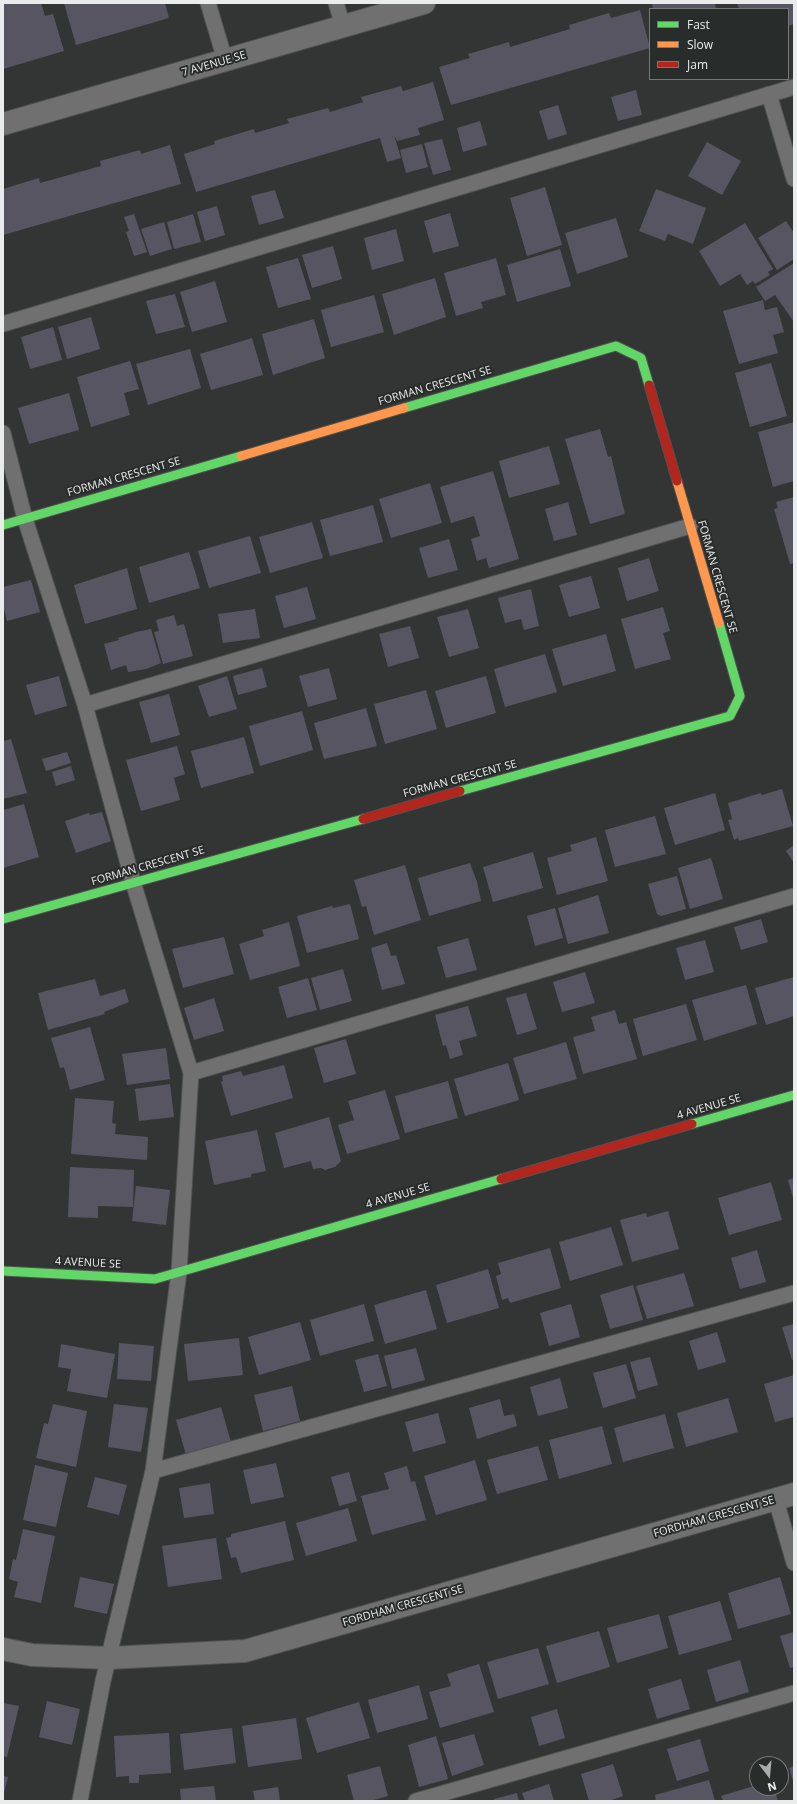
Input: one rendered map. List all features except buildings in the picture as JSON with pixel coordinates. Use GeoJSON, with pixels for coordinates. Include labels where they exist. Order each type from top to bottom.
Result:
{"type":"FeatureCollection","features":[{"type":"Feature","properties":{"kind":"street","name":"7 AVENUE SE"},"geometry":{"type":"LineString","coordinates":[[3,124],[424,3]]}},
{"type":"Feature","properties":{"kind":"street","name":"FORMAN CRESCENT SE"},"geometry":{"type":"LineString","coordinates":[[3,525],[616,346],[641,358],[740,696],[730,716],[3,919]]}},
{"type":"Feature","properties":{"kind":"street","name":"4 AVENUE SE"},"geometry":{"type":"LineString","coordinates":[[3,1271],[155,1279],[794,1095]]}},
{"type":"Feature","properties":{"kind":"street","name":"FORDHAM CRESCENT SE"},"geometry":{"type":"LineString","coordinates":[[3,1649],[32,1655],[109,1658],[245,1651],[785,1497]]}},
{"type":"Feature","properties":{"kind":"lane"},"geometry":{"type":"LineString","coordinates":[[208,3],[225,60]]}},
{"type":"Feature","properties":{"kind":"lane"},"geometry":{"type":"LineString","coordinates":[[336,3],[343,26]]}},
{"type":"Feature","properties":{"kind":"lane"},"geometry":{"type":"LineString","coordinates":[[3,324],[794,87]]}},
{"type":"Feature","properties":{"kind":"lane"},"geometry":{"type":"LineString","coordinates":[[769,94],[794,179]]}},
{"type":"Feature","properties":{"kind":"lane"},"geometry":{"type":"LineString","coordinates":[[3,433],[25,519],[85,705],[133,882],[191,1073],[179,1272],[153,1471],[103,1681],[80,1801]]}},
{"type":"Feature","properties":{"kind":"lane"},"geometry":{"type":"LineString","coordinates":[[85,705],[690,526]]}},
{"type":"Feature","properties":{"kind":"lane"},"geometry":{"type":"LineString","coordinates":[[191,1073],[794,896]]}},
{"type":"Feature","properties":{"kind":"lane"},"geometry":{"type":"LineString","coordinates":[[153,1471],[794,1293]]}},
{"type":"Feature","properties":{"kind":"lane"},"geometry":{"type":"LineString","coordinates":[[785,1497],[794,1563]]}},
{"type":"Feature","properties":{"kind":"lane"},"geometry":{"type":"LineString","coordinates":[[416,1801],[794,1693]]}},
{"type":"Feature","properties":{"kind":"traffic: fast"},"geometry":{"type":"LineString","coordinates":[[404,408],[616,346],[641,358],[649,385]]}},
{"type":"Feature","properties":{"kind":"traffic: fast"},"geometry":{"type":"LineString","coordinates":[[3,525],[241,456]]}},
{"type":"Feature","properties":{"kind":"traffic: fast"},"geometry":{"type":"LineString","coordinates":[[460,791],[730,716],[740,696],[719,623]]}},
{"type":"Feature","properties":{"kind":"traffic: fast"},"geometry":{"type":"LineString","coordinates":[[3,919],[363,819]]}},
{"type":"Feature","properties":{"kind":"traffic: fast"},"geometry":{"type":"LineString","coordinates":[[692,1124],[794,1095]]}},
{"type":"Feature","properties":{"kind":"traffic: fast"},"geometry":{"type":"LineString","coordinates":[[3,1271],[155,1279],[501,1179]]}},
{"type":"Feature","properties":{"kind":"traffic: slow"},"geometry":{"type":"LineString","coordinates":[[241,456],[404,408]]}},
{"type":"Feature","properties":{"kind":"traffic: slow"},"geometry":{"type":"LineString","coordinates":[[677,481],[719,623]]}},
{"type":"Feature","properties":{"kind":"traffic: jam"},"geometry":{"type":"LineString","coordinates":[[649,385],[677,481]]}},
{"type":"Feature","properties":{"kind":"traffic: jam"},"geometry":{"type":"LineString","coordinates":[[363,819],[460,791]]}},
{"type":"Feature","properties":{"kind":"traffic: jam"},"geometry":{"type":"LineString","coordinates":[[501,1179],[692,1124]]}}]}
